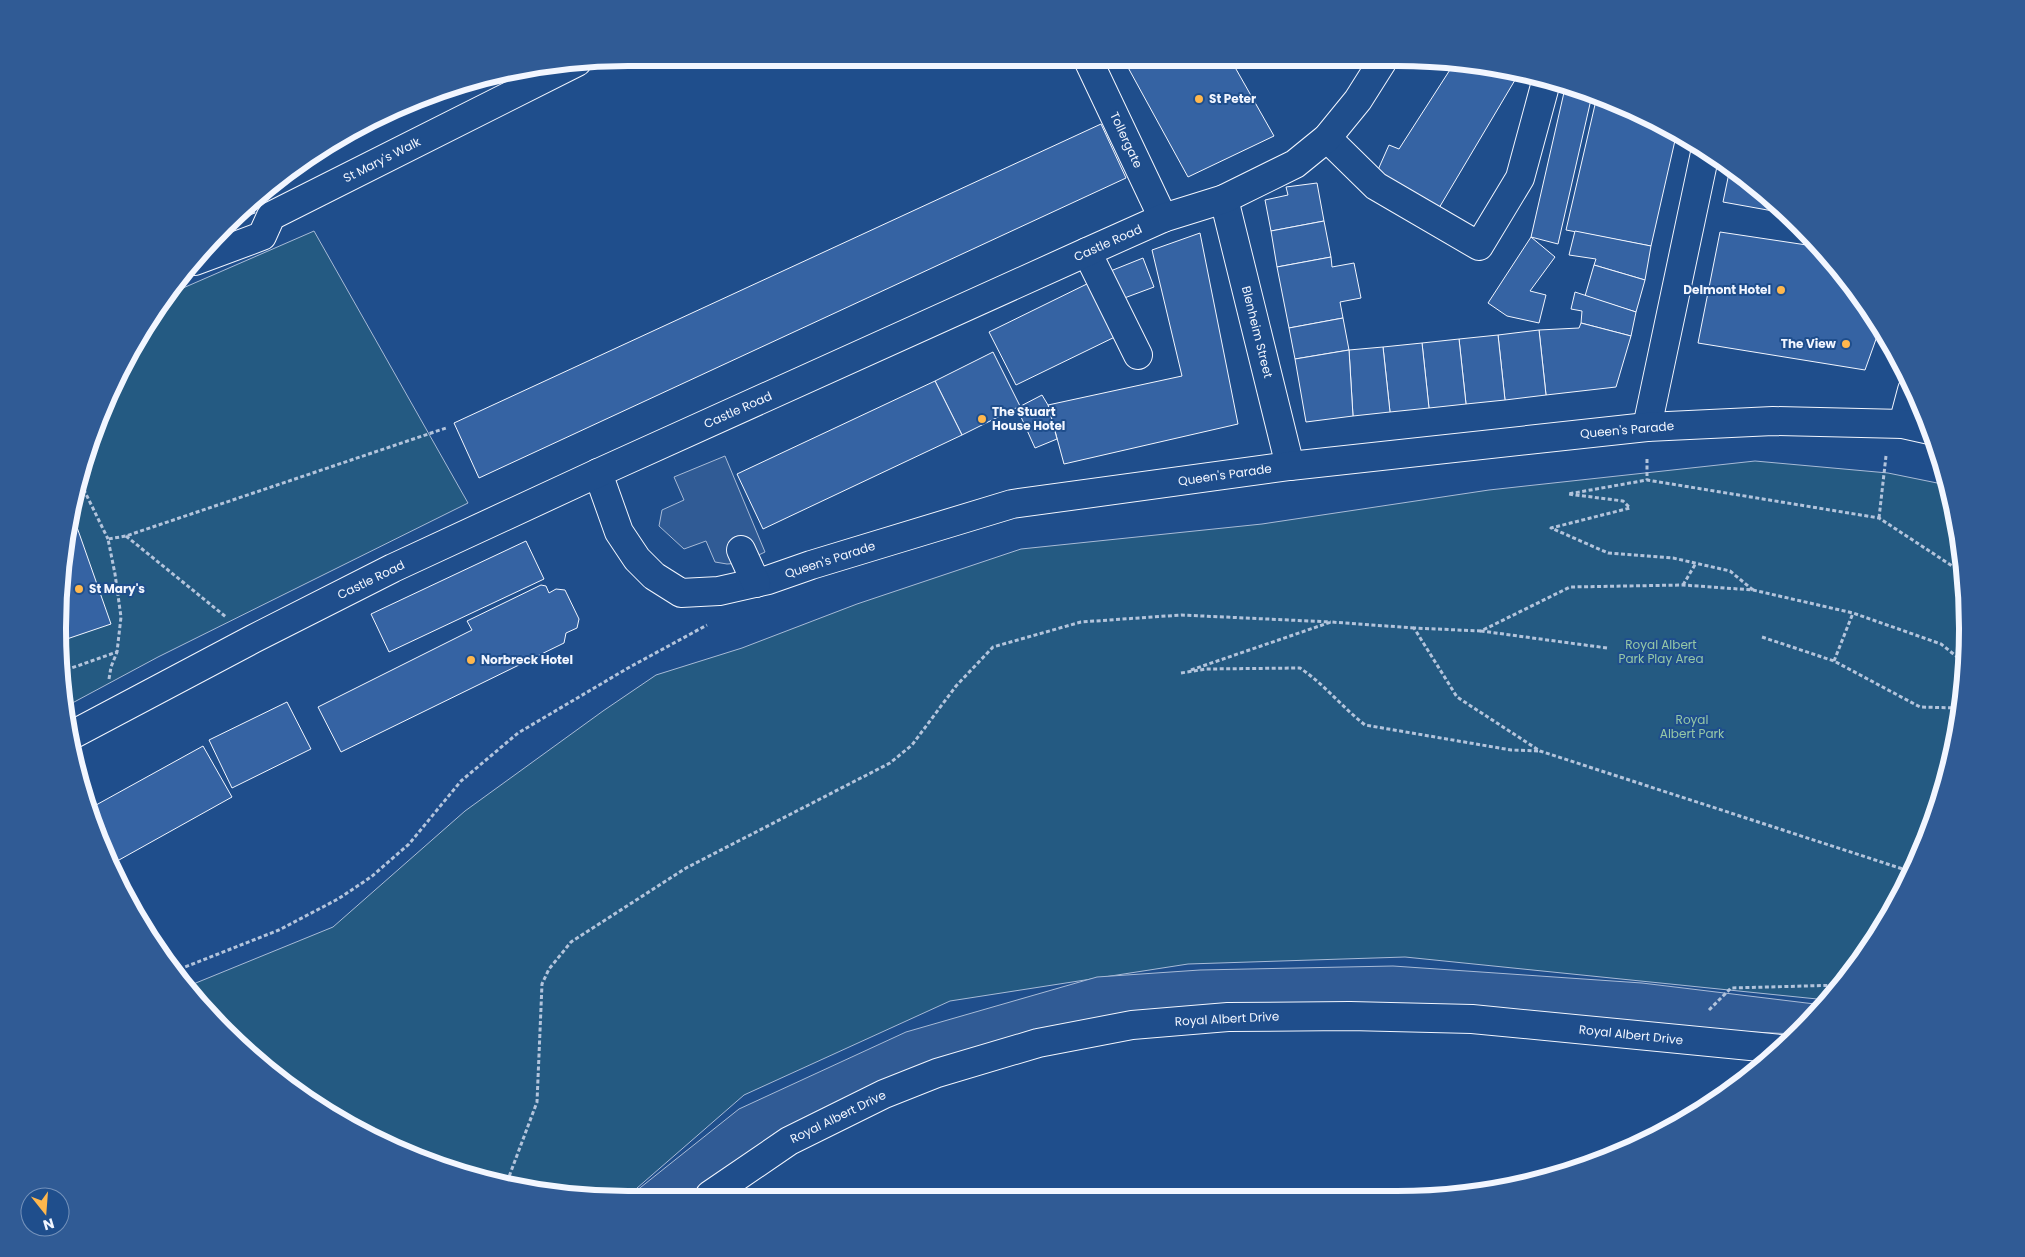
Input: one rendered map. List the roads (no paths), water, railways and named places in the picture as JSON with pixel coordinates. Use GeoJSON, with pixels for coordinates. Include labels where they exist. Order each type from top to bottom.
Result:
{"type":"FeatureCollection","features":[{"type":"Feature","properties":{"kind":"street","name":"Tollergate"},"geometry":{"type":"LineString","coordinates":[[1091,66],[1163,218]]}},
{"type":"Feature","properties":{"kind":"street","name":"Castle Road"},"geometry":{"type":"LineString","coordinates":[[76,733],[252,639],[393,568],[1087,252],[1163,218],[1224,199],[1295,164],[1327,138],[1358,100],[1379,66]]}},
{"type":"Feature","properties":{"kind":"street","name":"St Mary's Walk"},"geometry":{"type":"LineString","coordinates":[[232,230],[271,216],[560,70]]}},
{"type":"Feature","properties":{"kind":"street"},"geometry":{"type":"LineString","coordinates":[[1327,138],[1376,186],[1479,246],[1520,178],[1545,86]]}},
{"type":"Feature","properties":{"kind":"street"},"geometry":{"type":"LineString","coordinates":[[1647,427],[1704,158]]}},
{"type":"Feature","properties":{"kind":"street","name":"Blenheim Street"},"geometry":{"type":"LineString","coordinates":[[1224,199],[1290,466]]}},
{"type":"Feature","properties":{"kind":"street"},"geometry":{"type":"LineString","coordinates":[[208,256],[262,236],[271,216]]}},
{"type":"Feature","properties":{"kind":"street"},"geometry":{"type":"LineString","coordinates":[[1087,252],[1138,355]]}},
{"type":"Feature","properties":{"kind":"street"},"geometry":{"type":"LineString","coordinates":[[1896,424],[1909,397]]}},
{"type":"Feature","properties":{"kind":"street","name":"Queen's Parade"},"geometry":{"type":"LineString","coordinates":[[598,474],[619,532],[637,559],[654,576],[681,593],[719,591],[756,583],[1012,504],[1290,466],[1647,427],[1773,421],[1896,424],[1922,429]]}},
{"type":"Feature","properties":{"kind":"street"},"geometry":{"type":"LineString","coordinates":[[742,550],[756,583]]}},
{"type":"Feature","properties":{"kind":"street","name":"Royal Albert Drive"},"geometry":{"type":"LineString","coordinates":[[716,1191],[789,1141],[884,1094],[937,1073],[1038,1043],[1132,1025],[1228,1017],[1350,1016],[1472,1019],[1770,1048]]}},
{"type":"Feature","properties":{"kind":"place","name":"St Peter"},"geometry":{"type":"Point","coordinates":[1199,99]}},
{"type":"Feature","properties":{"kind":"place","name":"Delmont Hotel"},"geometry":{"type":"Point","coordinates":[1781,290]}},
{"type":"Feature","properties":{"kind":"place","name":"The View"},"geometry":{"type":"Point","coordinates":[1846,344]}},
{"type":"Feature","properties":{"kind":"place","name":"The Stuart House Hotel"},"geometry":{"type":"Point","coordinates":[982,419]}},
{"type":"Feature","properties":{"kind":"place","name":"St Mary's"},"geometry":{"type":"Point","coordinates":[79,589]}},
{"type":"Feature","properties":{"kind":"place","name":"Norbreck Hotel"},"geometry":{"type":"Point","coordinates":[471,660]}},
{"type":"Feature","properties":{"kind":"park label","name":"Royal Albert Park Play Area"},"geometry":{"type":"Point","coordinates":[1661,652]}},
{"type":"Feature","properties":{"kind":"park label","name":"Royal Albert Park"},"geometry":{"type":"Point","coordinates":[1692,727]}}]}
